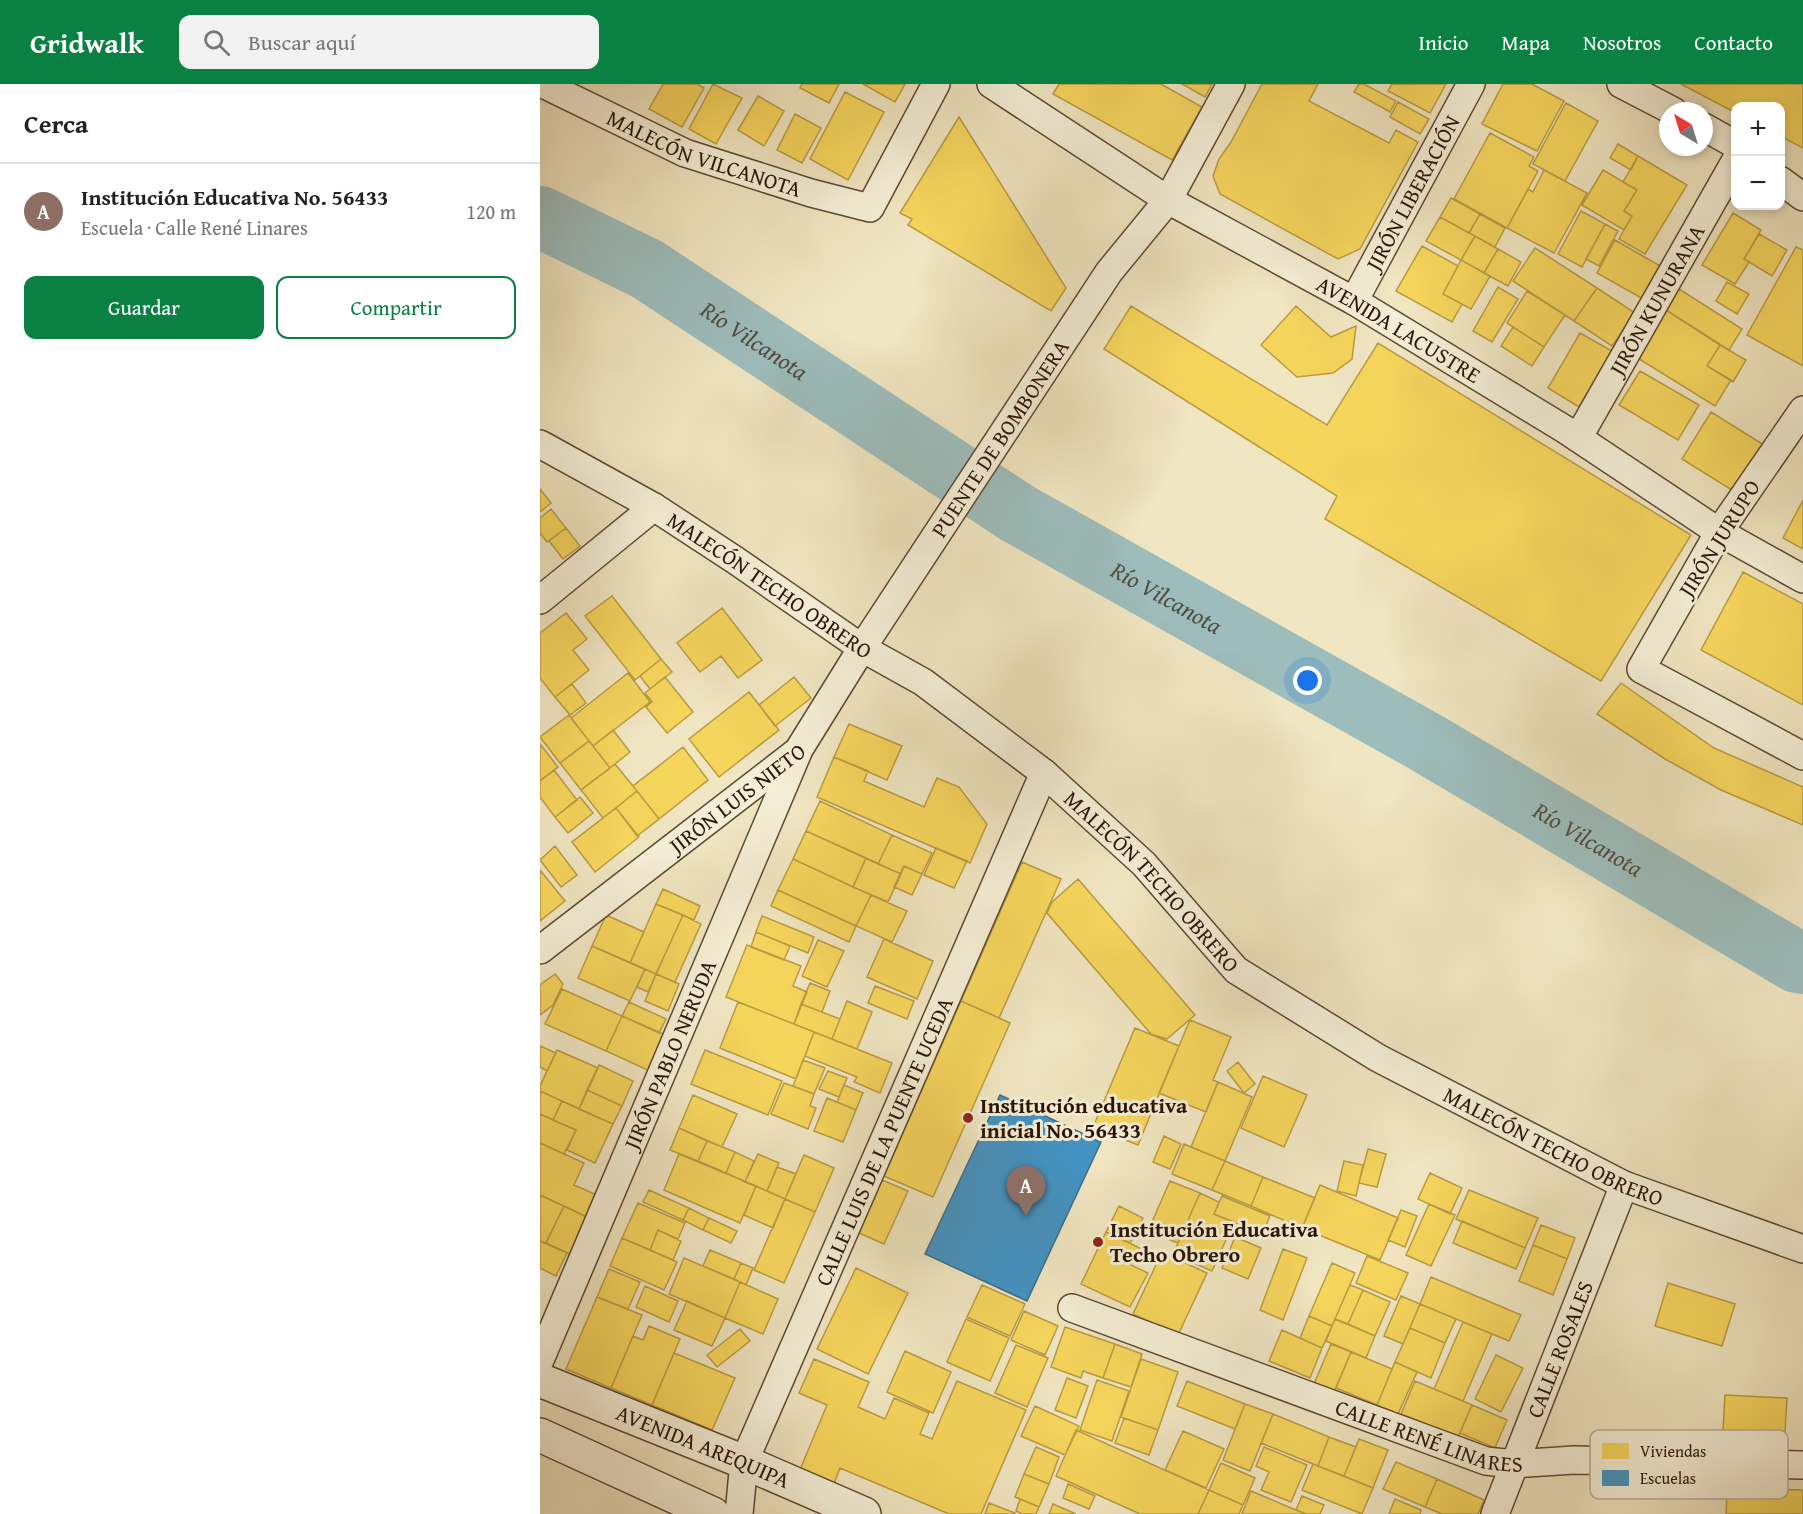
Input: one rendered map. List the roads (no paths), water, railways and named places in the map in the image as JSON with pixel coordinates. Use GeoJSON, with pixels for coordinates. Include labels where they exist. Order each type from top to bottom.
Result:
{"type":"FeatureCollection","features":[{"type":"Feature","properties":{"kind":"street","name":"MALECÓN VILCANOTA"},"geometry":{"type":"LineString","coordinates":[[543,84],[685,153],[811,193],[870,208],[936,84]]}},
{"type":"Feature","properties":{"kind":"street","name":"AVENIDA LACUSTRE"},"geometry":{"type":"LineString","coordinates":[[991,84],[1168,200],[1354,302],[1578,438],[1719,532],[1803,579]]}},
{"type":"Feature","properties":{"kind":"street","name":"PUENTE DE BOMBONERA"},"geometry":{"type":"LineString","coordinates":[[890,607],[1109,272],[1168,200],[1231,84]]}},
{"type":"Feature","properties":{"kind":"street","name":"JIRÓN LIBERACIÓN"},"geometry":{"type":"LineString","coordinates":[[1354,302],[1471,84]]}},
{"type":"Feature","properties":{"kind":"street"},"geometry":{"type":"LineString","coordinates":[[1621,84],[1659,104]]}},
{"type":"Feature","properties":{"kind":"street"},"geometry":{"type":"LineString","coordinates":[[1713,132],[1731,143]]}},
{"type":"Feature","properties":{"kind":"street","name":"JIRÓN KUNURANA"},"geometry":{"type":"LineString","coordinates":[[1578,438],[1731,169]]}},
{"type":"Feature","properties":{"kind":"street"},"geometry":{"type":"LineString","coordinates":[[1785,184],[1803,197]]}},
{"type":"Feature","properties":{"kind":"street","name":"JIRÓN JURUPO"},"geometry":{"type":"LineString","coordinates":[[1803,410],[1719,532],[1641,669],[1803,756]]}},
{"type":"Feature","properties":{"kind":"street","name":"MALECÓN TECHO OBRERO"},"geometry":{"type":"LineString","coordinates":[[540,444],[654,507],[862,648],[924,682],[1044,773],[1144,864],[1236,970],[1378,1058],[1624,1185],[1803,1250]]}},
{"type":"Feature","properties":{"kind":"street"},"geometry":{"type":"LineString","coordinates":[[540,600],[654,507]]}},
{"type":"Feature","properties":{"kind":"street","name":"JIRÓN LUIS NIETO"},"geometry":{"type":"LineString","coordinates":[[540,950],[798,751],[890,607]]}},
{"type":"Feature","properties":{"kind":"street","name":"JIRÓN PABLO NERUDA"},"geometry":{"type":"LineString","coordinates":[[540,1360],[798,751]]}},
{"type":"Feature","properties":{"kind":"street","name":"CALLE LUIS DE LA PUENTE UCEDA"},"geometry":{"type":"LineString","coordinates":[[739,1514],[744,1462],[1044,773]]}},
{"type":"Feature","properties":{"kind":"street","name":"CALLE ROSALES"},"geometry":{"type":"LineString","coordinates":[[1495,1514],[1624,1185]]}},
{"type":"Feature","properties":{"kind":"street","name":"CALLE RENÉ LINARES"},"geometry":{"type":"LineString","coordinates":[[1072,1308],[1486,1461],[1514,1464],[1590,1460]]}},
{"type":"Feature","properties":{"kind":"street","name":"AVENIDA AREQUIPA"},"geometry":{"type":"LineString","coordinates":[[540,1380],[744,1462],[864,1514]]}},
{"type":"Feature","properties":{"kind":"street"},"geometry":{"type":"LineString","coordinates":[[540,1434],[712,1514]]}},
{"type":"Feature","properties":{"kind":"waterway","name":"Río Vilcanota"},"geometry":{"type":"LineString","coordinates":[[540,217],[647,269],[1017,513],[1427,743],[1797,962],[1803,963]]}},
{"type":"Feature","properties":{"kind":"place","name":"Institución educativa inicial No. 56433"},"geometry":{"type":"Point","coordinates":[968,1118]}},
{"type":"Feature","properties":{"kind":"place","name":"Institución Educativa No. 56433"},"geometry":{"type":"Point","coordinates":[1026,1216]}},
{"type":"Feature","properties":{"kind":"place","name":"Institución Educativa Techo Obrero"},"geometry":{"type":"Point","coordinates":[1098,1242]}}]}
